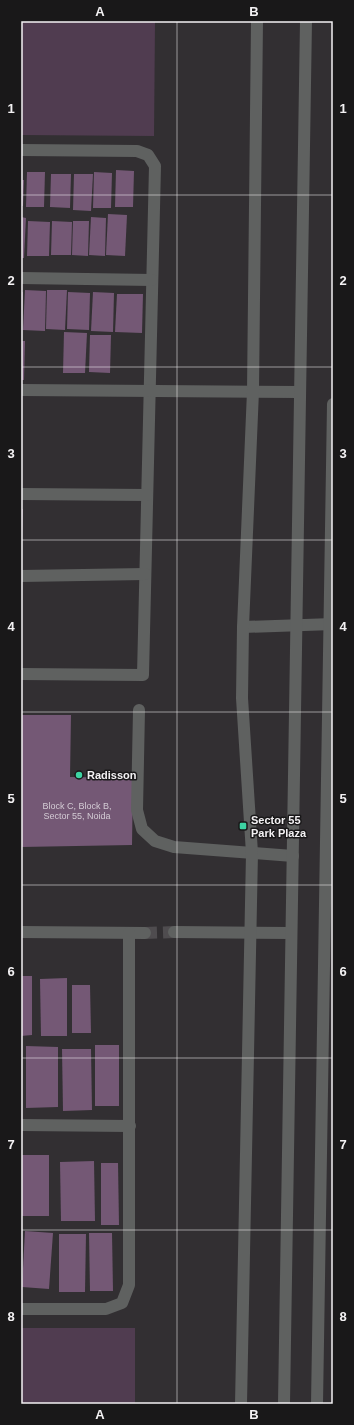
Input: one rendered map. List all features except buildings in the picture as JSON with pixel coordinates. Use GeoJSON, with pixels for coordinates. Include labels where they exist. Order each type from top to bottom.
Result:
{"type":"FeatureCollection","features":[{"type":"Feature","properties":{"kind":"street"},"geometry":{"type":"LineString","coordinates":[[241,1404],[249,933],[252,853],[242,698],[243,627],[253,392],[257,21]]}},
{"type":"Feature","properties":{"kind":"street"},"geometry":{"type":"LineString","coordinates":[[284,1404],[306,21]]}},
{"type":"Feature","properties":{"kind":"street"},"geometry":{"type":"LineString","coordinates":[[21,150],[137,151],[148,155],[155,166],[143,675],[21,674]]}},
{"type":"Feature","properties":{"kind":"street"},"geometry":{"type":"LineString","coordinates":[[21,278],[152,280]]}},
{"type":"Feature","properties":{"kind":"street"},"geometry":{"type":"LineString","coordinates":[[21,390],[300,392]]}},
{"type":"Feature","properties":{"kind":"street"},"geometry":{"type":"LineString","coordinates":[[317,1404],[331,624],[333,404]]}},
{"type":"Feature","properties":{"kind":"street"},"geometry":{"type":"LineString","coordinates":[[21,494],[147,495]]}},
{"type":"Feature","properties":{"kind":"street"},"geometry":{"type":"LineString","coordinates":[[21,576],[145,574]]}},
{"type":"Feature","properties":{"kind":"street"},"geometry":{"type":"LineString","coordinates":[[243,627],[331,624]]}},
{"type":"Feature","properties":{"kind":"street"},"geometry":{"type":"LineString","coordinates":[[139,710],[137,810],[142,829],[155,841],[174,848],[293,856]]}},
{"type":"Feature","properties":{"kind":"street"},"geometry":{"type":"LineString","coordinates":[[21,932],[145,933]]}},
{"type":"Feature","properties":{"kind":"street"},"geometry":{"type":"LineString","coordinates":[[174,932],[291,933]]}},
{"type":"Feature","properties":{"kind":"street"},"geometry":{"type":"LineString","coordinates":[[21,1309],[106,1309],[122,1303],[130,1285],[130,933]]}},
{"type":"Feature","properties":{"kind":"street"},"geometry":{"type":"LineString","coordinates":[[21,1124],[130,1126]]}},
{"type":"Feature","properties":{"kind":"shaded area"},"geometry":{"type":"Polygon","coordinates":[[[21,21],[155,21],[154,136],[21,135],[21,21]]]}},
{"type":"Feature","properties":{"kind":"shaded area"},"geometry":{"type":"Polygon","coordinates":[[[21,1328],[135,1328],[135,1404],[21,1404],[21,1328]]]}},
{"type":"Feature","properties":{"kind":"tunnel"},"geometry":{"type":"LineString","coordinates":[[145,933],[174,932]]}},
{"type":"Feature","properties":{"kind":"place","name":"Radisson"},"geometry":{"type":"Point","coordinates":[79,775]}},
{"type":"Feature","properties":{"kind":"place","name":"Sector 55 Park Plaza"},"geometry":{"type":"Point","coordinates":[243,826]}}]}
